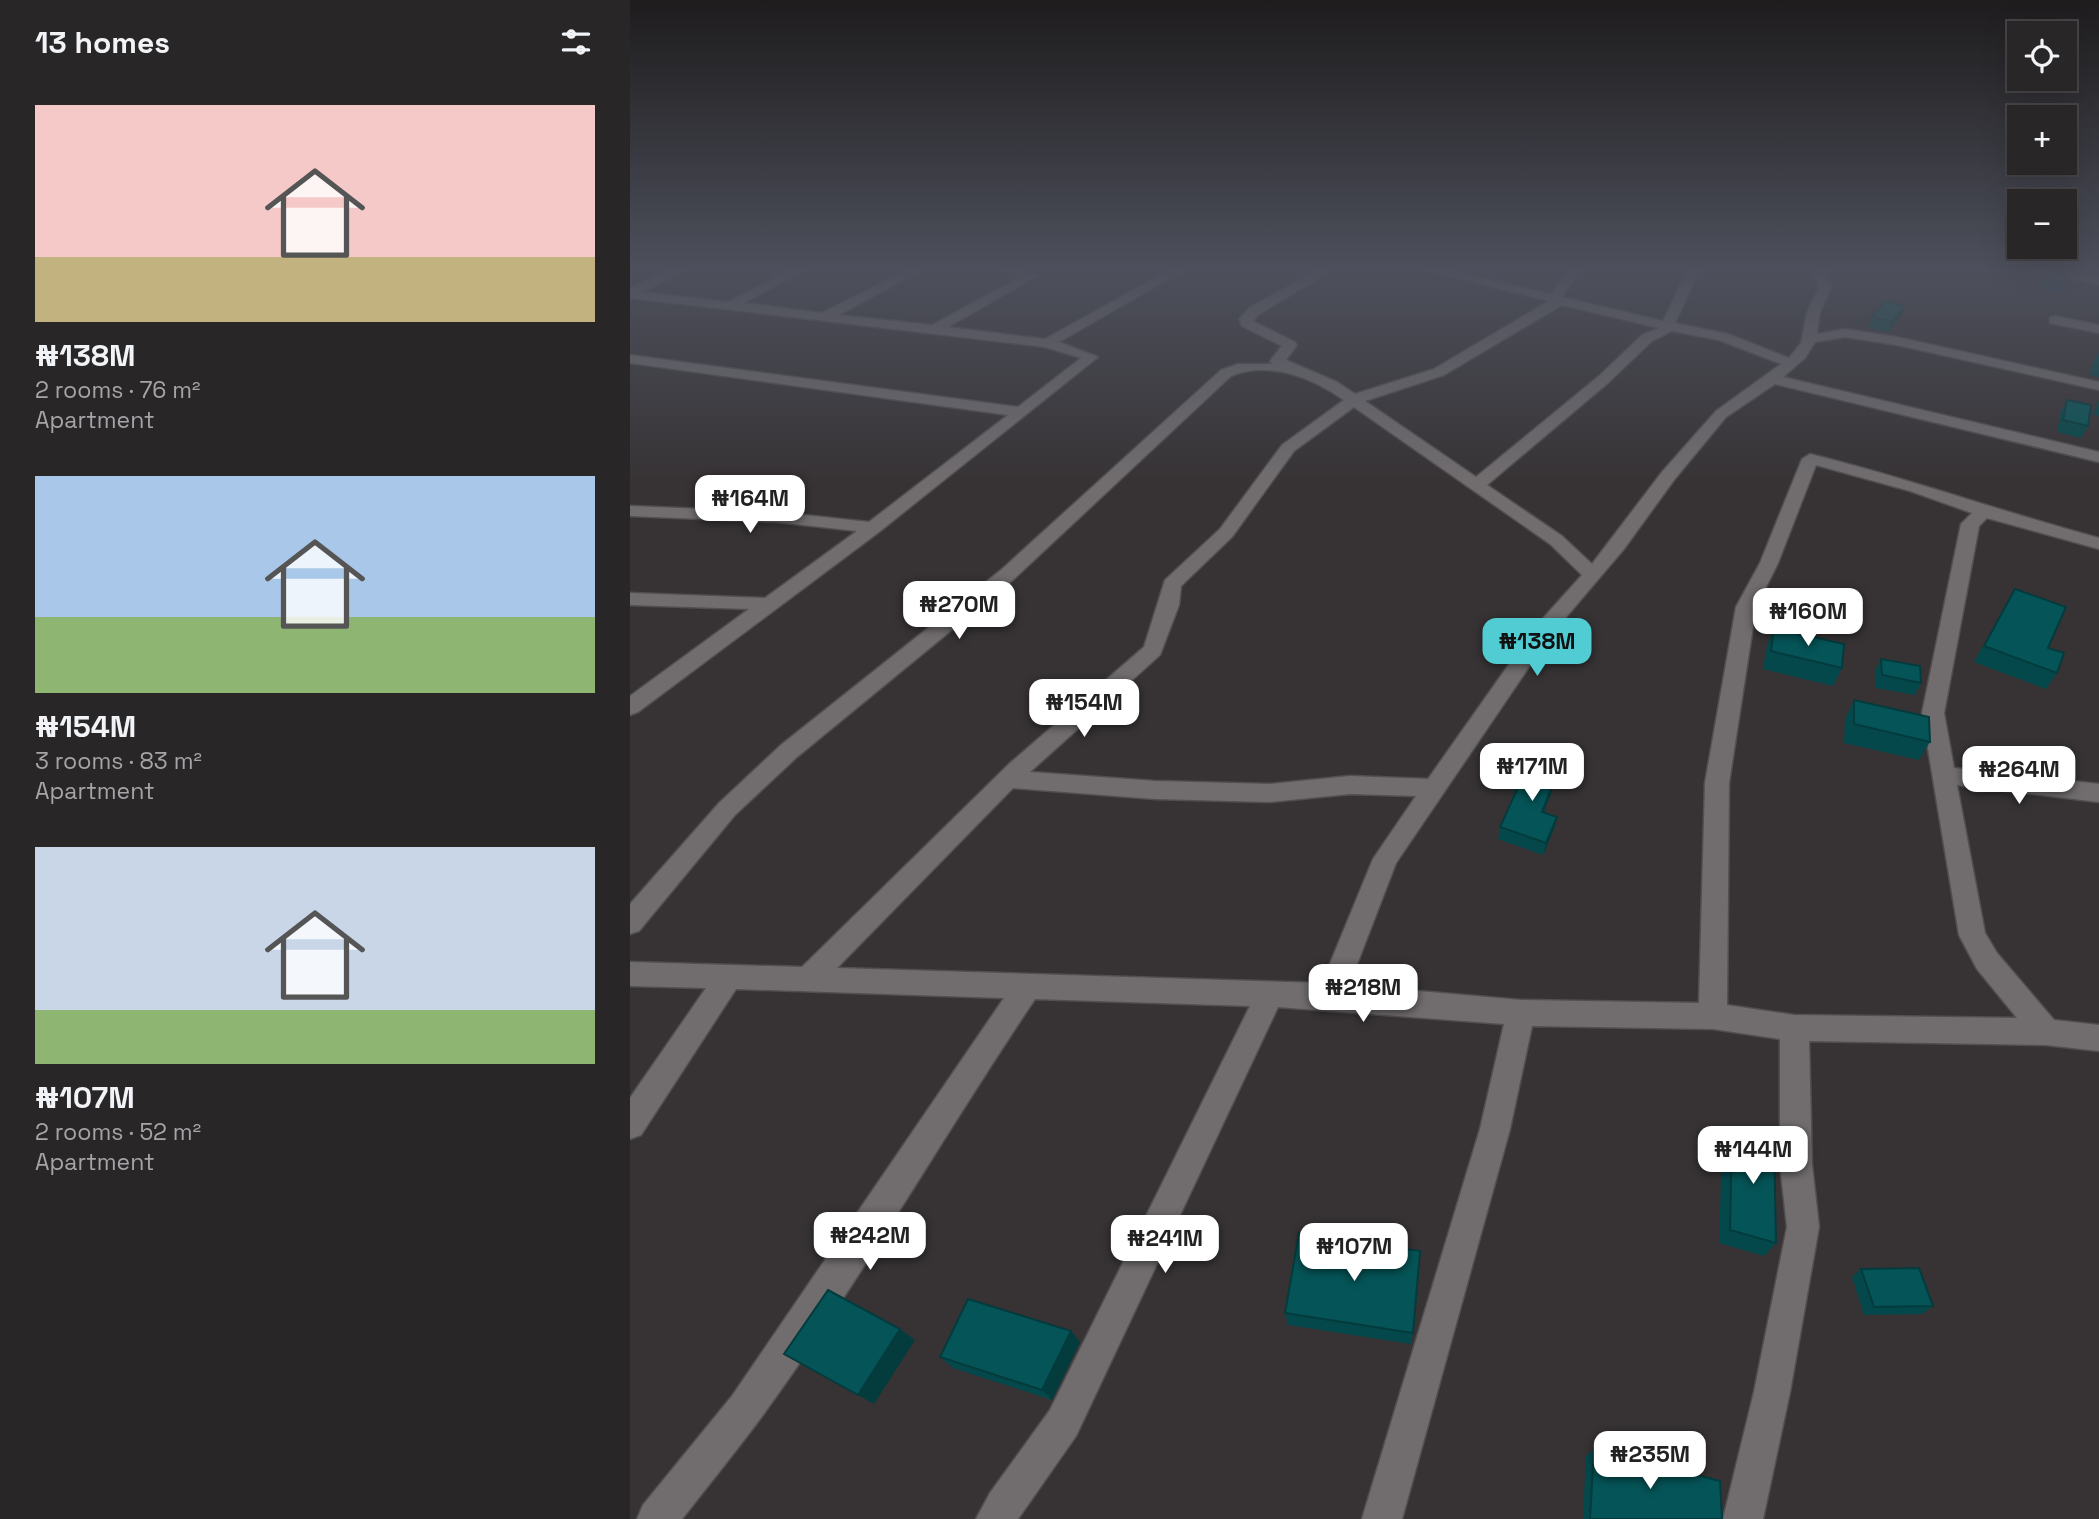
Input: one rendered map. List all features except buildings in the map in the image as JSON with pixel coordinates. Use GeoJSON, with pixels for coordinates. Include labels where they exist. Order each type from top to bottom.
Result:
{"type":"FeatureCollection","features":[{"type":"Feature","properties":{"kind":"street"},"geometry":{"type":"LineString","coordinates":[[630,707],[873,528],[1091,357],[1047,343],[1022,340]]}},
{"type":"Feature","properties":{"kind":"street"},"geometry":{"type":"LineString","coordinates":[[1047,343],[1053,340]]}},
{"type":"Feature","properties":{"kind":"street"},"geometry":{"type":"LineString","coordinates":[[1280,340],[1290,345],[1277,361],[1332,384],[1556,540],[1592,574]]}},
{"type":"Feature","properties":{"kind":"street"},"geometry":{"type":"LineString","coordinates":[[809,979],[1008,779],[1153,650],[1172,584],[1226,533],[1288,448],[1353,400],[1439,372],[1492,340]]}},
{"type":"Feature","properties":{"kind":"street"},"geometry":{"type":"LineString","coordinates":[[1477,485],[1604,379],[1645,340]]}},
{"type":"Feature","properties":{"kind":"street"},"geometry":{"type":"LineString","coordinates":[[1730,340],[1790,363]]}},
{"type":"Feature","properties":{"kind":"street"},"geometry":{"type":"LineString","coordinates":[[1331,996],[1385,859],[1543,631],[1592,574],[1668,475],[1721,414],[1773,379],[1809,340]]}},
{"type":"Feature","properties":{"kind":"street"},"geometry":{"type":"LineString","coordinates":[[1888,340],[2099,386]]}},
{"type":"Feature","properties":{"kind":"street"},"geometry":{"type":"LineString","coordinates":[[630,359],[1023,412]]}},
{"type":"Feature","properties":{"kind":"street"},"geometry":{"type":"LineString","coordinates":[[630,923],[727,809],[753,784],[789,751],[1008,574],[1226,373],[1238,368],[1294,368]]}},
{"type":"Feature","properties":{"kind":"street"},"geometry":{"type":"LineString","coordinates":[[1773,379],[1850,400],[2019,436],[2099,457]]}},
{"type":"Feature","properties":{"kind":"street"},"geometry":{"type":"LineString","coordinates":[[1713,1016],[1717,783],[1746,607],[1769,563],[1810,458],[1916,486],[1984,512],[2099,544]]}},
{"type":"Feature","properties":{"kind":"street"},"geometry":{"type":"LineString","coordinates":[[630,511],[776,517],[873,528]]}},
{"type":"Feature","properties":{"kind":"street"},"geometry":{"type":"LineString","coordinates":[[1984,512],[1970,524],[1933,713],[1972,935],[1987,961],[2046,1032]]}},
{"type":"Feature","properties":{"kind":"street"},"geometry":{"type":"LineString","coordinates":[[630,599],[769,604]]}},
{"type":"Feature","properties":{"kind":"street"},"geometry":{"type":"LineString","coordinates":[[1944,775],[2099,793]]}},
{"type":"Feature","properties":{"kind":"street"},"geometry":{"type":"LineString","coordinates":[[1008,779],[1155,790],[1270,793],[1350,785],[1435,789]]}},
{"type":"Feature","properties":{"kind":"street"},"geometry":{"type":"LineString","coordinates":[[630,974],[1331,996],[1521,1013],[1713,1016],[1794,1028],[2046,1032],[2099,1038]]}},
{"type":"Feature","properties":{"kind":"street"},"geometry":{"type":"LineString","coordinates":[[630,1124],[729,977]]}},
{"type":"Feature","properties":{"kind":"street"},"geometry":{"type":"LineString","coordinates":[[657,1519],[745,1409],[902,1179],[968,1073],[1029,985]]}},
{"type":"Feature","properties":{"kind":"street"},"geometry":{"type":"LineString","coordinates":[[996,1519],[1019,1480],[1040,1458],[1063,1423],[1270,995]]}},
{"type":"Feature","properties":{"kind":"street"},"geometry":{"type":"LineString","coordinates":[[1382,1519],[1495,1129],[1521,1013]]}},
{"type":"Feature","properties":{"kind":"street"},"geometry":{"type":"LineString","coordinates":[[1743,1519],[1772,1392],[1802,1227],[1796,1166],[1794,1028]]}}]}
